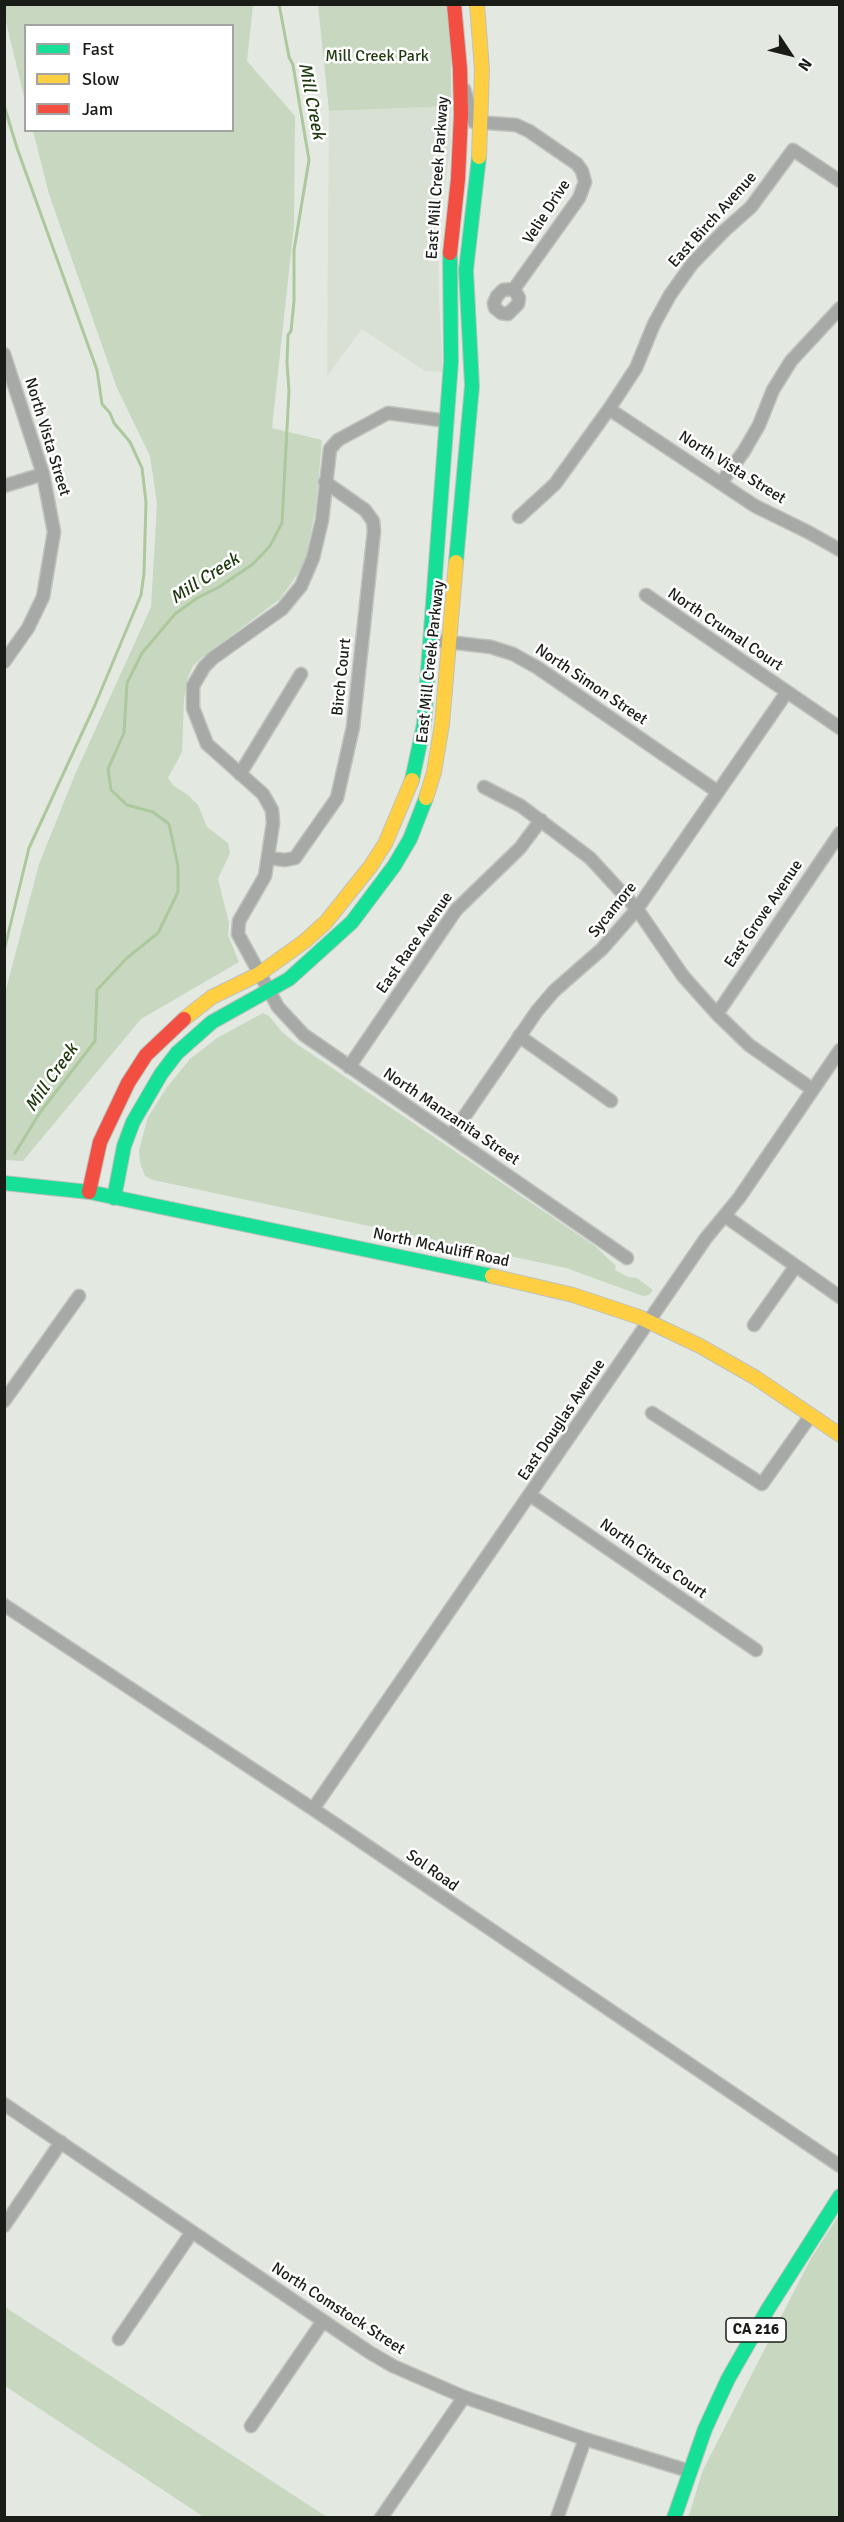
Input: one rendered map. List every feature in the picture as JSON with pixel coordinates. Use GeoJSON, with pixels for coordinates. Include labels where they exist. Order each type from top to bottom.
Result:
{"type":"FeatureCollection","features":[{"type":"Feature","properties":{"kind":"street","name":"East Mill Creek Parkway"},"geometry":{"type":"LineString","coordinates":[[89,1192],[100,1142],[128,1083],[146,1055],[189,1014],[212,997],[259,974],[305,941],[326,922],[370,867],[385,844],[410,788],[424,724],[451,362],[450,259],[458,179],[460,78],[454,4]]}},
{"type":"Feature","properties":{"kind":"street","name":"East Mill Creek Parkway"},"geometry":{"type":"LineString","coordinates":[[114,1198],[124,1146],[133,1122],[177,1053],[212,1022],[289,979],[352,922],[394,866],[410,839],[424,806],[434,772],[442,724],[472,386],[466,270],[478,173],[482,70],[477,4]]}},
{"type":"Feature","properties":{"kind":"street"},"geometry":{"type":"LineString","coordinates":[[460,78],[473,121],[480,123]]}},
{"type":"Feature","properties":{"kind":"street","name":"Velie Drive"},"geometry":{"type":"LineString","coordinates":[[480,123],[516,125],[529,130],[577,164],[585,182],[579,198],[514,289]]}},
{"type":"Feature","properties":{"kind":"street","name":"East Birch Avenue"},"geometry":{"type":"LineString","coordinates":[[519,517],[555,484],[609,409],[636,368],[654,324],[670,295],[692,264],[751,207],[793,150],[840,181]]}},
{"type":"Feature","properties":{"kind":"street"},"geometry":{"type":"LineString","coordinates":[[721,483],[744,451],[759,424],[773,390],[791,360],[840,308]]}},
{"type":"Feature","properties":{"kind":"street","name":"North Vista Street"},"geometry":{"type":"LineString","coordinates":[[4,354],[43,474],[54,532],[51,561],[43,597],[28,628],[4,662]]}},
{"type":"Feature","properties":{"kind":"street","name":"North Vista Street"},"geometry":{"type":"LineString","coordinates":[[609,409],[755,506],[808,531],[840,550]]}},
{"type":"Feature","properties":{"kind":"street","name":"North Manzanita Street"},"geometry":{"type":"LineString","coordinates":[[447,421],[388,413],[338,440],[330,449],[322,520],[312,558],[301,586],[282,609],[213,658],[200,672],[193,686],[193,708],[207,744],[263,794],[272,810],[269,858],[265,876],[237,927],[242,944],[291,1023],[350,1067],[627,1258]]}},
{"type":"Feature","properties":{"kind":"street"},"geometry":{"type":"LineString","coordinates":[[4,486],[43,474]]}},
{"type":"Feature","properties":{"kind":"street","name":"Birch Court"},"geometry":{"type":"LineString","coordinates":[[269,858],[285,860],[295,858],[337,798],[353,727],[374,531],[373,521],[365,510],[325,482]]}},
{"type":"Feature","properties":{"kind":"street","name":"North Crumal Court"},"geometry":{"type":"LineString","coordinates":[[646,595],[840,728]]}},
{"type":"Feature","properties":{"kind":"street","name":"North Simon Street"},"geometry":{"type":"LineString","coordinates":[[431,640],[490,646],[513,654],[538,668],[718,792]]}},
{"type":"Feature","properties":{"kind":"street"},"geometry":{"type":"LineString","coordinates":[[240,774],[301,674]]}},
{"type":"Feature","properties":{"kind":"street","name":"Sycamore"},"geometry":{"type":"LineString","coordinates":[[451,1136],[519,1036],[554,991],[602,950],[637,909],[787,692]]}},
{"type":"Feature","properties":{"kind":"street"},"geometry":{"type":"LineString","coordinates":[[484,787],[541,820],[590,858],[637,909],[683,976],[717,1014],[749,1044],[813,1089]]}},
{"type":"Feature","properties":{"kind":"street","name":"East Race Avenue"},"geometry":{"type":"LineString","coordinates":[[350,1067],[456,910],[520,848],[541,820]]}},
{"type":"Feature","properties":{"kind":"street","name":"East Grove Avenue"},"geometry":{"type":"LineString","coordinates":[[717,1014],[840,833]]}},
{"type":"Feature","properties":{"kind":"street"},"geometry":{"type":"LineString","coordinates":[[519,1036],[611,1101]]}},
{"type":"Feature","properties":{"kind":"street","name":"East Douglas Avenue"},"geometry":{"type":"LineString","coordinates":[[313,1809],[706,1238],[724,1216],[840,1050]]}},
{"type":"Feature","properties":{"kind":"street","name":"North McAuliff Road"},"geometry":{"type":"LineString","coordinates":[[4,1183],[89,1192],[537,1285],[603,1304],[649,1322],[723,1359],[840,1435]]}},
{"type":"Feature","properties":{"kind":"street"},"geometry":{"type":"LineString","coordinates":[[724,1216],[840,1297]]}},
{"type":"Feature","properties":{"kind":"street"},"geometry":{"type":"LineString","coordinates":[[754,1325],[795,1266]]}},
{"type":"Feature","properties":{"kind":"street"},"geometry":{"type":"LineString","coordinates":[[4,1401],[79,1296]]}},
{"type":"Feature","properties":{"kind":"street"},"geometry":{"type":"LineString","coordinates":[[652,1413],[762,1484],[811,1415]]}},
{"type":"Feature","properties":{"kind":"street","name":"North Citrus Court"},"geometry":{"type":"LineString","coordinates":[[530,1495],[756,1650]]}},
{"type":"Feature","properties":{"kind":"street","name":"Sol Road"},"geometry":{"type":"LineString","coordinates":[[4,1605],[313,1809],[840,2166]]}},
{"type":"Feature","properties":{"kind":"street","name":"North Comstock Street"},"geometry":{"type":"LineString","coordinates":[[4,2104],[393,2366],[464,2397],[585,2439],[689,2471]]}},
{"type":"Feature","properties":{"kind":"street"},"geometry":{"type":"LineString","coordinates":[[4,2226],[61,2142]]}},
{"type":"Feature","properties":{"kind":"street","name":"CA 216"},"geometry":{"type":"LineString","coordinates":[[674,2517],[689,2471],[714,2409],[739,2359],[840,2196]]}},
{"type":"Feature","properties":{"kind":"street"},"geometry":{"type":"LineString","coordinates":[[119,2339],[192,2232]]}},
{"type":"Feature","properties":{"kind":"street"},"geometry":{"type":"LineString","coordinates":[[251,2426],[323,2321]]}},
{"type":"Feature","properties":{"kind":"street"},"geometry":{"type":"LineString","coordinates":[[381,2517],[464,2397]]}},
{"type":"Feature","properties":{"kind":"street"},"geometry":{"type":"LineString","coordinates":[[557,2517],[585,2439]]}},
{"type":"Feature","properties":{"kind":"shaded area"},"geometry":{"type":"Polygon","coordinates":[[[451,106],[450,153],[438,229],[443,372],[425,371],[362,329],[327,376],[329,111],[451,106]]]}},
{"type":"Feature","properties":{"kind":"green space"},"geometry":{"type":"Polygon","coordinates":[[[4,5],[253,5],[247,61],[295,116],[294,225],[272,428],[322,440],[316,507],[306,557],[299,572],[280,599],[193,666],[188,677],[184,699],[182,752],[168,778],[174,786],[198,805],[207,827],[228,843],[230,853],[218,879],[229,923],[228,935],[239,962],[141,1019],[23,1161],[5,1160],[5,993],[39,864],[76,772],[151,607],[157,504],[150,456],[117,388],[49,194],[33,132],[234,132],[234,24],[24,24],[24,97],[4,5]]]}},
{"type":"Feature","properties":{"kind":"green space","name":"Mill Creek Park"},"geometry":{"type":"Polygon","coordinates":[[[318,5],[447,5],[451,44],[451,106],[329,111],[318,5]]]}},
{"type":"Feature","properties":{"kind":"green space"},"geometry":{"type":"Polygon","coordinates":[[[263,1013],[298,1045],[595,1246],[616,1266],[615,1270],[628,1277],[637,1278],[653,1290],[649,1295],[643,1296],[566,1268],[153,1180],[145,1176],[140,1163],[139,1150],[148,1117],[167,1087],[190,1059],[217,1038],[263,1013]]]}},
{"type":"Feature","properties":{"kind":"green space"},"geometry":{"type":"Polygon","coordinates":[[[839,2215],[839,2517],[688,2518],[703,2470],[810,2260],[839,2215]]]}},
{"type":"Feature","properties":{"kind":"green space"},"geometry":{"type":"Polygon","coordinates":[[[5,2307],[327,2517],[204,2517],[5,2386],[5,2307]]]}},
{"type":"Feature","properties":{"kind":"waterway","name":"Mill Creek"},"geometry":{"type":"LineString","coordinates":[[15,1153],[41,1111],[95,1041],[97,990],[127,958],[158,933],[178,892],[178,866],[169,824],[153,812],[127,805],[111,790],[108,769],[124,733],[127,683],[142,653],[175,614],[253,564],[270,546],[282,523],[289,391],[288,335],[291,331],[294,301],[294,250],[309,160],[293,65],[289,57],[279,4]]}},
{"type":"Feature","properties":{"kind":"waterway"},"geometry":{"type":"LineString","coordinates":[[4,105],[17,148],[97,370],[102,404],[130,442],[142,468],[146,502],[144,573],[141,595],[95,705],[29,848],[4,951]]}},
{"type":"Feature","properties":{"kind":"traffic: fast"},"geometry":{"type":"LineString","coordinates":[[456,562],[472,386],[466,270],[479,157]]}},
{"type":"Feature","properties":{"kind":"traffic: fast"},"geometry":{"type":"LineString","coordinates":[[412,780],[424,724],[451,362],[450,253]]}},
{"type":"Feature","properties":{"kind":"traffic: fast"},"geometry":{"type":"LineString","coordinates":[[114,1198],[124,1146],[133,1122],[161,1074],[177,1053],[212,1022],[289,979],[352,922],[394,866],[410,839],[426,798]]}},
{"type":"Feature","properties":{"kind":"traffic: fast"},"geometry":{"type":"LineString","coordinates":[[4,1183],[89,1192],[492,1276]]}},
{"type":"Feature","properties":{"kind":"traffic: fast"},"geometry":{"type":"LineString","coordinates":[[674,2518],[705,2429],[728,2379],[768,2309],[840,2196]]}},
{"type":"Feature","properties":{"kind":"traffic: slow"},"geometry":{"type":"LineString","coordinates":[[477,4],[482,70],[479,157]]}},
{"type":"Feature","properties":{"kind":"traffic: slow"},"geometry":{"type":"LineString","coordinates":[[426,798],[434,772],[442,724],[456,562]]}},
{"type":"Feature","properties":{"kind":"traffic: slow"},"geometry":{"type":"LineString","coordinates":[[184,1019],[212,997],[259,974],[305,941],[326,922],[370,867],[385,844],[412,780]]}},
{"type":"Feature","properties":{"kind":"traffic: slow"},"geometry":{"type":"LineString","coordinates":[[492,1276],[573,1295],[639,1317],[700,1346],[756,1378],[840,1435]]}},
{"type":"Feature","properties":{"kind":"traffic: jam"},"geometry":{"type":"LineString","coordinates":[[450,253],[458,179],[461,114],[460,69],[454,4]]}},
{"type":"Feature","properties":{"kind":"traffic: jam"},"geometry":{"type":"LineString","coordinates":[[89,1192],[100,1142],[128,1083],[146,1055],[184,1019]]}}]}
